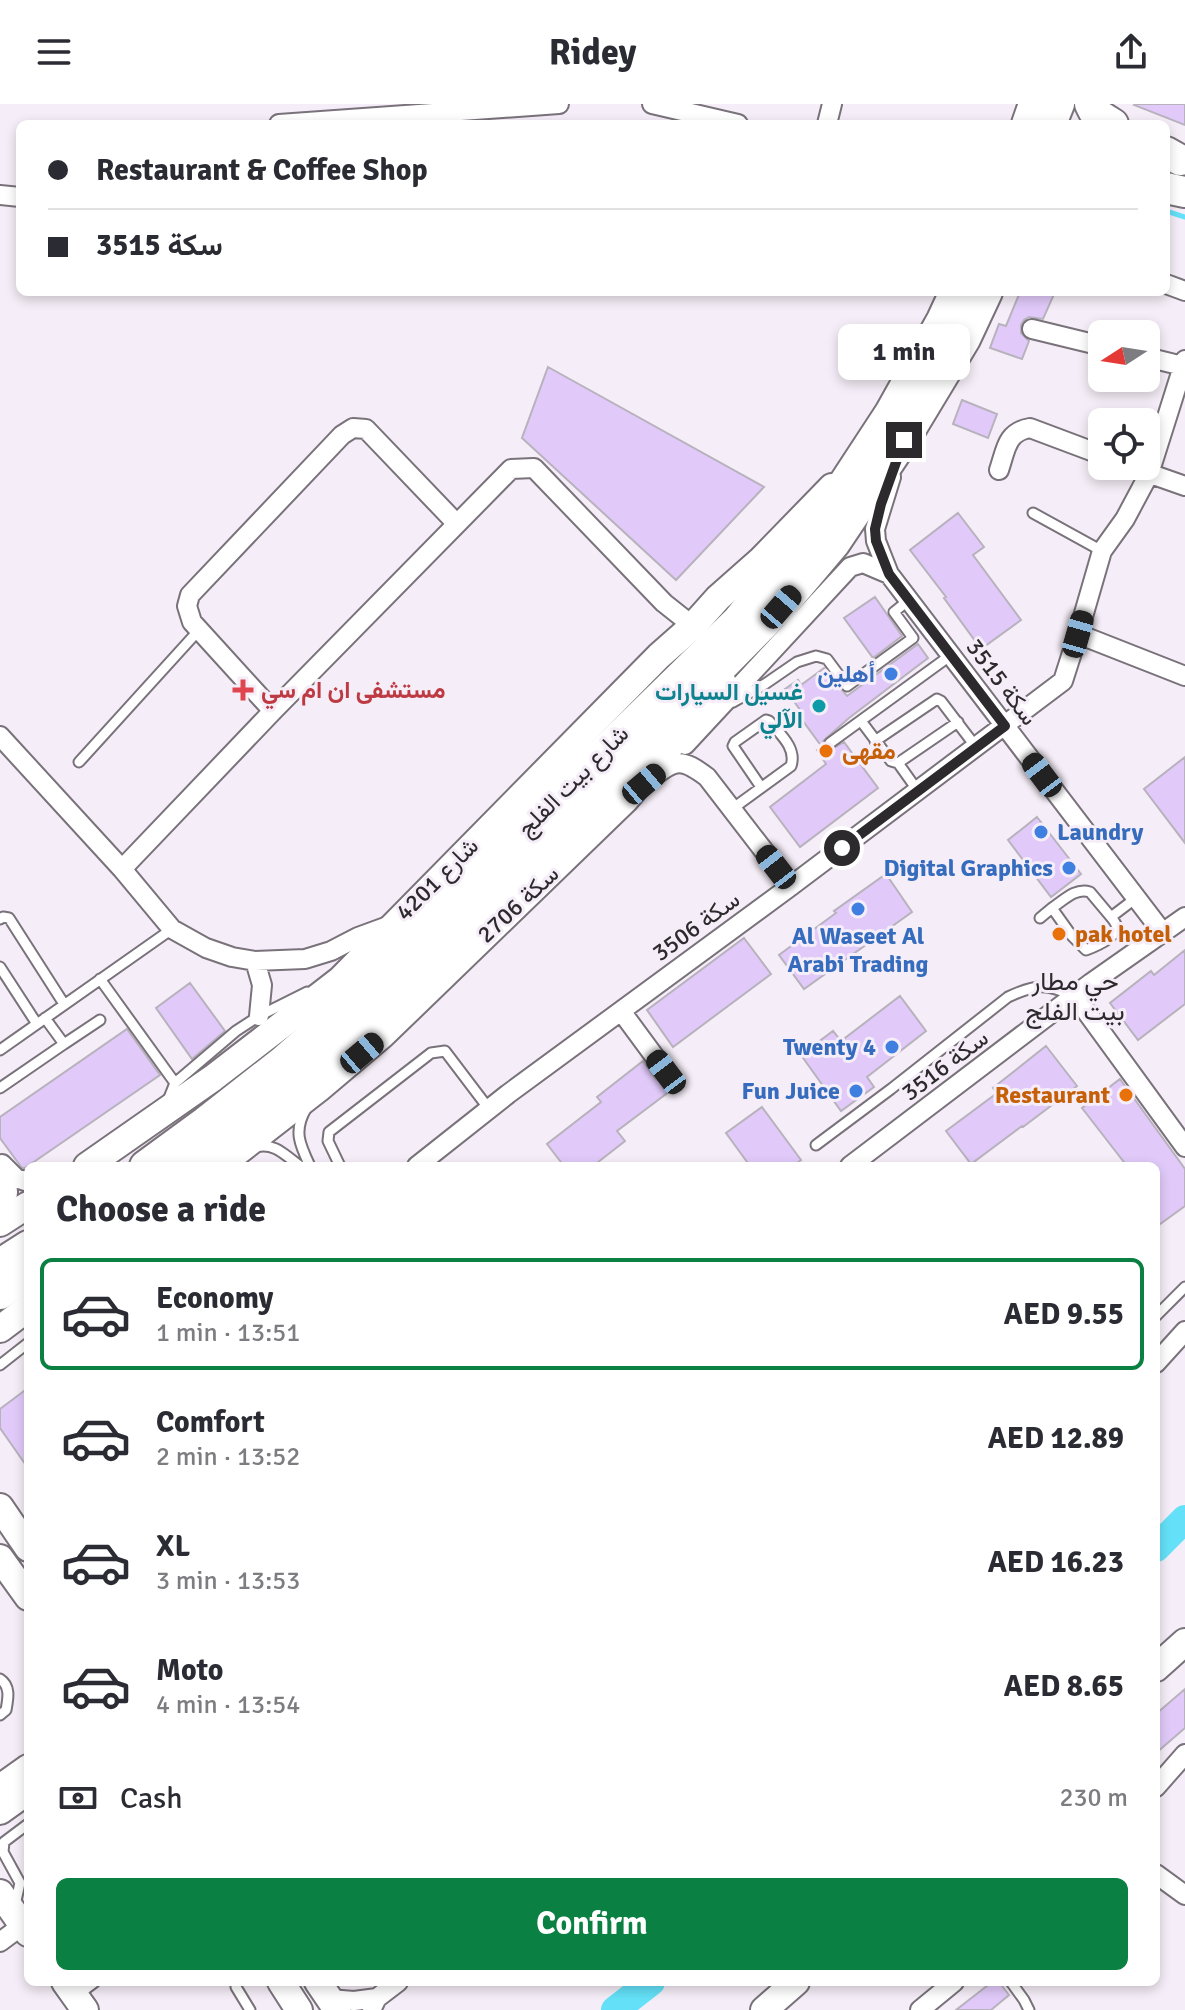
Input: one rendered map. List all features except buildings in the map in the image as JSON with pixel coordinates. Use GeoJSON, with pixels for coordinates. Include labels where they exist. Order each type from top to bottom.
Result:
{"type":"FeatureCollection","features":[{"type":"Feature","properties":{"kind":"main road"},"geometry":{"type":"LineString","coordinates":[[1090,104],[1094,112],[1107,120]]}},
{"type":"Feature","properties":{"kind":"main road"},"geometry":{"type":"LineString","coordinates":[[1172,167],[1185,191]]}},
{"type":"Feature","properties":{"kind":"main road","name":"شارع بيت الفلج"},"geometry":{"type":"LineString","coordinates":[[187,1162],[298,1078],[396,993],[530,842],[737,621],[818,523],[858,463],[890,413],[953,296]]}},
{"type":"Feature","properties":{"kind":"main road","name":"شارع بيت الفلج"},"geometry":{"type":"LineString","coordinates":[[150,1162],[283,1061],[378,978],[530,842],[781,607],[835,543],[904,440],[965,339],[985,296]]}},
{"type":"Feature","properties":{"kind":"main road"},"geometry":{"type":"LineString","coordinates":[[0,1264],[24,1249]]}},
{"type":"Feature","properties":{"kind":"main road"},"geometry":{"type":"LineString","coordinates":[[0,1294],[24,1278]]}},
{"type":"Feature","properties":{"kind":"street"},"geometry":{"type":"LineString","coordinates":[[335,120],[559,104]]}},
{"type":"Feature","properties":{"kind":"street"},"geometry":{"type":"LineString","coordinates":[[652,104],[721,120]]}},
{"type":"Feature","properties":{"kind":"street"},"geometry":{"type":"LineString","coordinates":[[1032,329],[1088,343]]}},
{"type":"Feature","properties":{"kind":"street"},"geometry":{"type":"LineString","coordinates":[[1160,359],[1184,363]]}},
{"type":"Feature","properties":{"kind":"street","name":"سكة 3506"},"geometry":{"type":"LineString","coordinates":[[1160,439],[1184,363]]}},
{"type":"Feature","properties":{"kind":"street"},"geometry":{"type":"LineString","coordinates":[[273,711],[192,622],[187,606],[190,595],[342,435],[353,428],[366,429],[456,523]]}},
{"type":"Feature","properties":{"kind":"street"},"geometry":{"type":"LineString","coordinates":[[999,470],[1011,437],[1018,430],[1030,428],[1088,450]]}},
{"type":"Feature","properties":{"kind":"street","name":"سكة 3515"},"geometry":{"type":"LineString","coordinates":[[904,440],[875,529],[876,541],[889,574],[1163,933]]}},
{"type":"Feature","properties":{"kind":"street","name":"شارع 4201"},"geometry":{"type":"LineString","coordinates":[[1,738],[122,869],[172,929],[206,948],[255,961],[305,959],[331,951],[398,922],[659,656],[858,463]]}},
{"type":"Feature","properties":{"kind":"street"},"geometry":{"type":"LineString","coordinates":[[122,869],[511,469],[534,468],[664,603],[693,626]]}},
{"type":"Feature","properties":{"kind":"street"},"geometry":{"type":"LineString","coordinates":[[1160,478],[1185,486]]}},
{"type":"Feature","properties":{"kind":"street","name":"سكة 3506"},"geometry":{"type":"LineString","coordinates":[[422,1162],[1063,681],[1102,551],[1125,519],[1146,480]]}},
{"type":"Feature","properties":{"kind":"street"},"geometry":{"type":"LineString","coordinates":[[625,800],[663,768],[720,710],[850,567],[863,563],[889,574]]}},
{"type":"Feature","properties":{"kind":"street","name":"سكة 2706"},"geometry":{"type":"LineString","coordinates":[[226,1160],[383,1034],[625,800],[755,645],[781,607]]}},
{"type":"Feature","properties":{"kind":"street"},"geometry":{"type":"LineString","coordinates":[[1078,634],[1185,676]]}},
{"type":"Feature","properties":{"kind":"street"},"geometry":{"type":"LineString","coordinates":[[663,768],[676,763],[691,765],[707,777],[791,886]]}},
{"type":"Feature","properties":{"kind":"street","name":"سكة 3516"},"geometry":{"type":"LineString","coordinates":[[855,1162],[1185,917]]}},
{"type":"Feature","properties":{"kind":"street"},"geometry":{"type":"LineString","coordinates":[[93,1162],[213,1078],[340,980],[398,922]]}},
{"type":"Feature","properties":{"kind":"street"},"geometry":{"type":"LineString","coordinates":[[255,961],[262,985],[259,1016]]}},
{"type":"Feature","properties":{"kind":"street"},"geometry":{"type":"LineString","coordinates":[[1075,996],[1185,1147]]}},
{"type":"Feature","properties":{"kind":"street"},"geometry":{"type":"LineString","coordinates":[[621,1011],[666,1072]]}},
{"type":"Feature","properties":{"kind":"street"},"geometry":{"type":"LineString","coordinates":[[3,1166],[24,1181]]}},
{"type":"Feature","properties":{"kind":"street"},"geometry":{"type":"LineString","coordinates":[[2,1228],[8,1192],[3,1166]]}},
{"type":"Feature","properties":{"kind":"street"},"geometry":{"type":"LineString","coordinates":[[2,1228],[24,1209]]}},
{"type":"Feature","properties":{"kind":"street"},"geometry":{"type":"LineString","coordinates":[[0,1315],[24,1300]]}},
{"type":"Feature","properties":{"kind":"street"},"geometry":{"type":"LineString","coordinates":[[0,1329],[24,1311]]}},
{"type":"Feature","properties":{"kind":"street"},"geometry":{"type":"LineString","coordinates":[[1160,1359],[1185,1331]]}},
{"type":"Feature","properties":{"kind":"street"},"geometry":{"type":"LineString","coordinates":[[0,1507],[24,1542]]}},
{"type":"Feature","properties":{"kind":"street"},"geometry":{"type":"LineString","coordinates":[[0,1558],[24,1591]]}},
{"type":"Feature","properties":{"kind":"street"},"geometry":{"type":"LineString","coordinates":[[1160,1664],[1185,1642]]}},
{"type":"Feature","properties":{"kind":"street"},"geometry":{"type":"LineString","coordinates":[[1160,1782],[1185,1754]]}},
{"type":"Feature","properties":{"kind":"street"},"geometry":{"type":"LineString","coordinates":[[0,1788],[24,1771]]}},
{"type":"Feature","properties":{"kind":"street"},"geometry":{"type":"LineString","coordinates":[[0,1811],[24,1794]]}},
{"type":"Feature","properties":{"kind":"street"},"geometry":{"type":"LineString","coordinates":[[1160,1877],[1185,1895]]}},
{"type":"Feature","properties":{"kind":"street"},"geometry":{"type":"LineString","coordinates":[[0,1942],[16,1916]]}},
{"type":"Feature","properties":{"kind":"street"},"geometry":{"type":"LineString","coordinates":[[284,1986],[299,2010]]}},
{"type":"Feature","properties":{"kind":"street"},"geometry":{"type":"LineString","coordinates":[[328,1997],[374,2004],[394,1986]]}},
{"type":"Feature","properties":{"kind":"street"},"geometry":{"type":"LineString","coordinates":[[764,2010],[791,1986]]}},
{"type":"Feature","properties":{"kind":"street"},"geometry":{"type":"LineString","coordinates":[[920,2010],[949,1986]]}},
{"type":"Feature","properties":{"kind":"lane"},"geometry":{"type":"LineString","coordinates":[[1033,513],[1102,551]]}},
{"type":"Feature","properties":{"kind":"lane"},"geometry":{"type":"LineString","coordinates":[[909,600],[894,612],[913,638]]}},
{"type":"Feature","properties":{"kind":"lane"},"geometry":{"type":"LineString","coordinates":[[720,710],[797,662],[816,656],[827,659],[847,686],[929,626]]}},
{"type":"Feature","properties":{"kind":"lane"},"geometry":{"type":"LineString","coordinates":[[79,762],[199,630]]}},
{"type":"Feature","properties":{"kind":"lane"},"geometry":{"type":"LineString","coordinates":[[830,743],[951,655]]}},
{"type":"Feature","properties":{"kind":"lane"},"geometry":{"type":"LineString","coordinates":[[875,741],[937,699],[976,747]]}},
{"type":"Feature","properties":{"kind":"lane"},"geometry":{"type":"LineString","coordinates":[[732,809],[791,766],[793,755],[789,746],[766,720],[733,746],[761,787]]}},
{"type":"Feature","properties":{"kind":"lane"},"geometry":{"type":"LineString","coordinates":[[861,721],[918,791]]}},
{"type":"Feature","properties":{"kind":"lane"},"geometry":{"type":"LineString","coordinates":[[898,763],[958,722]]}},
{"type":"Feature","properties":{"kind":"lane"},"geometry":{"type":"LineString","coordinates":[[1040,918],[1052,908],[1071,895],[1086,890],[1116,924],[1115,932],[1086,950],[1052,908]]}},
{"type":"Feature","properties":{"kind":"lane"},"geometry":{"type":"LineString","coordinates":[[1111,917],[1136,898]]}},
{"type":"Feature","properties":{"kind":"lane"},"geometry":{"type":"LineString","coordinates":[[1,917],[9,918],[64,1004]]}},
{"type":"Feature","properties":{"kind":"lane"},"geometry":{"type":"LineString","coordinates":[[0,1050],[172,929]]}},
{"type":"Feature","properties":{"kind":"lane"},"geometry":{"type":"LineString","coordinates":[[0,967],[41,1021],[64,1044]]}},
{"type":"Feature","properties":{"kind":"lane"},"geometry":{"type":"LineString","coordinates":[[100,979],[175,1083]]}},
{"type":"Feature","properties":{"kind":"lane"},"geometry":{"type":"LineString","coordinates":[[163,1112],[175,1083],[236,1031],[306,992],[340,980]]}},
{"type":"Feature","properties":{"kind":"lane"},"geometry":{"type":"LineString","coordinates":[[816,1145],[1008,997],[1029,987],[1044,985],[1075,996]]}},
{"type":"Feature","properties":{"kind":"lane"},"geometry":{"type":"LineString","coordinates":[[0,1088],[100,1020]]}},
{"type":"Feature","properties":{"kind":"lane"},"geometry":{"type":"LineString","coordinates":[[338,1162],[328,1141],[329,1132],[431,1053],[445,1051],[489,1109]]}},
{"type":"Feature","properties":{"kind":"lane"},"geometry":{"type":"LineString","coordinates":[[308,1162],[298,1133],[300,1120],[318,1089]]}},
{"type":"Feature","properties":{"kind":"lane"},"geometry":{"type":"LineString","coordinates":[[226,1160],[261,1145],[273,1146],[294,1162]]}},
{"type":"Feature","properties":{"kind":"lane"},"geometry":{"type":"LineString","coordinates":[[1160,1312],[1185,1287]]}},
{"type":"Feature","properties":{"kind":"lane"},"geometry":{"type":"LineString","coordinates":[[0,1365],[24,1346]]}},
{"type":"Feature","properties":{"kind":"lane"},"geometry":{"type":"LineString","coordinates":[[0,1679],[5,1682],[8,1694],[6,1710],[0,1715]]}},
{"type":"Feature","properties":{"kind":"lane"},"geometry":{"type":"LineString","coordinates":[[16,1916],[20,1883],[3,1852],[4,1842],[24,1827]]}},
{"type":"Feature","properties":{"kind":"lane"},"geometry":{"type":"LineString","coordinates":[[1014,1986],[1029,2010]]}},
{"type":"Feature","properties":{"kind":"lane"},"geometry":{"type":"LineString","coordinates":[[236,1987],[250,2010]]}},
{"type":"Feature","properties":{"kind":"waterway"},"geometry":{"type":"LineString","coordinates":[[1170,212],[1185,217]]}},
{"type":"Feature","properties":{"kind":"waterway"},"geometry":{"type":"LineString","coordinates":[[1160,1544],[1185,1519]]}},
{"type":"Feature","properties":{"kind":"waterway"},"geometry":{"type":"LineString","coordinates":[[615,2010],[646,1986]]}},
{"type":"Feature","properties":{"kind":"place","name":"أهلين"},"geometry":{"type":"Point","coordinates":[891,674]}},
{"type":"Feature","properties":{"kind":"place","name":"مستشفى ان ام سي"},"geometry":{"type":"Point","coordinates":[243,690]}},
{"type":"Feature","properties":{"kind":"place","name":"غسيل السيارات الآلي"},"geometry":{"type":"Point","coordinates":[819,706]}},
{"type":"Feature","properties":{"kind":"place","name":"مقهى"},"geometry":{"type":"Point","coordinates":[826,751]}},
{"type":"Feature","properties":{"kind":"place","name":"Laundry"},"geometry":{"type":"Point","coordinates":[1041,832]}},
{"type":"Feature","properties":{"kind":"place","name":"Digital Graphics"},"geometry":{"type":"Point","coordinates":[1069,868]}},
{"type":"Feature","properties":{"kind":"place","name":"Al Waseet Al Arabi Trading"},"geometry":{"type":"Point","coordinates":[858,909]}},
{"type":"Feature","properties":{"kind":"place","name":"pak hotel"},"geometry":{"type":"Point","coordinates":[1059,934]}},
{"type":"Feature","properties":{"kind":"place","name":"Twenty 4"},"geometry":{"type":"Point","coordinates":[892,1047]}},
{"type":"Feature","properties":{"kind":"place","name":"Fun Juice"},"geometry":{"type":"Point","coordinates":[856,1091]}},
{"type":"Feature","properties":{"kind":"place","name":"Restaurant"},"geometry":{"type":"Point","coordinates":[1126,1095]}},
{"type":"Feature","properties":{"kind":"district","name":"حي مطار بيت الفلج"},"geometry":{"type":"Point","coordinates":[1075,996]}},
{"type":"Feature","properties":{"kind":"route"},"geometry":{"type":"LineString","coordinates":[[842,848],[1005,726],[889,574],[876,541],[875,529],[881,504],[904,440]]}}]}
